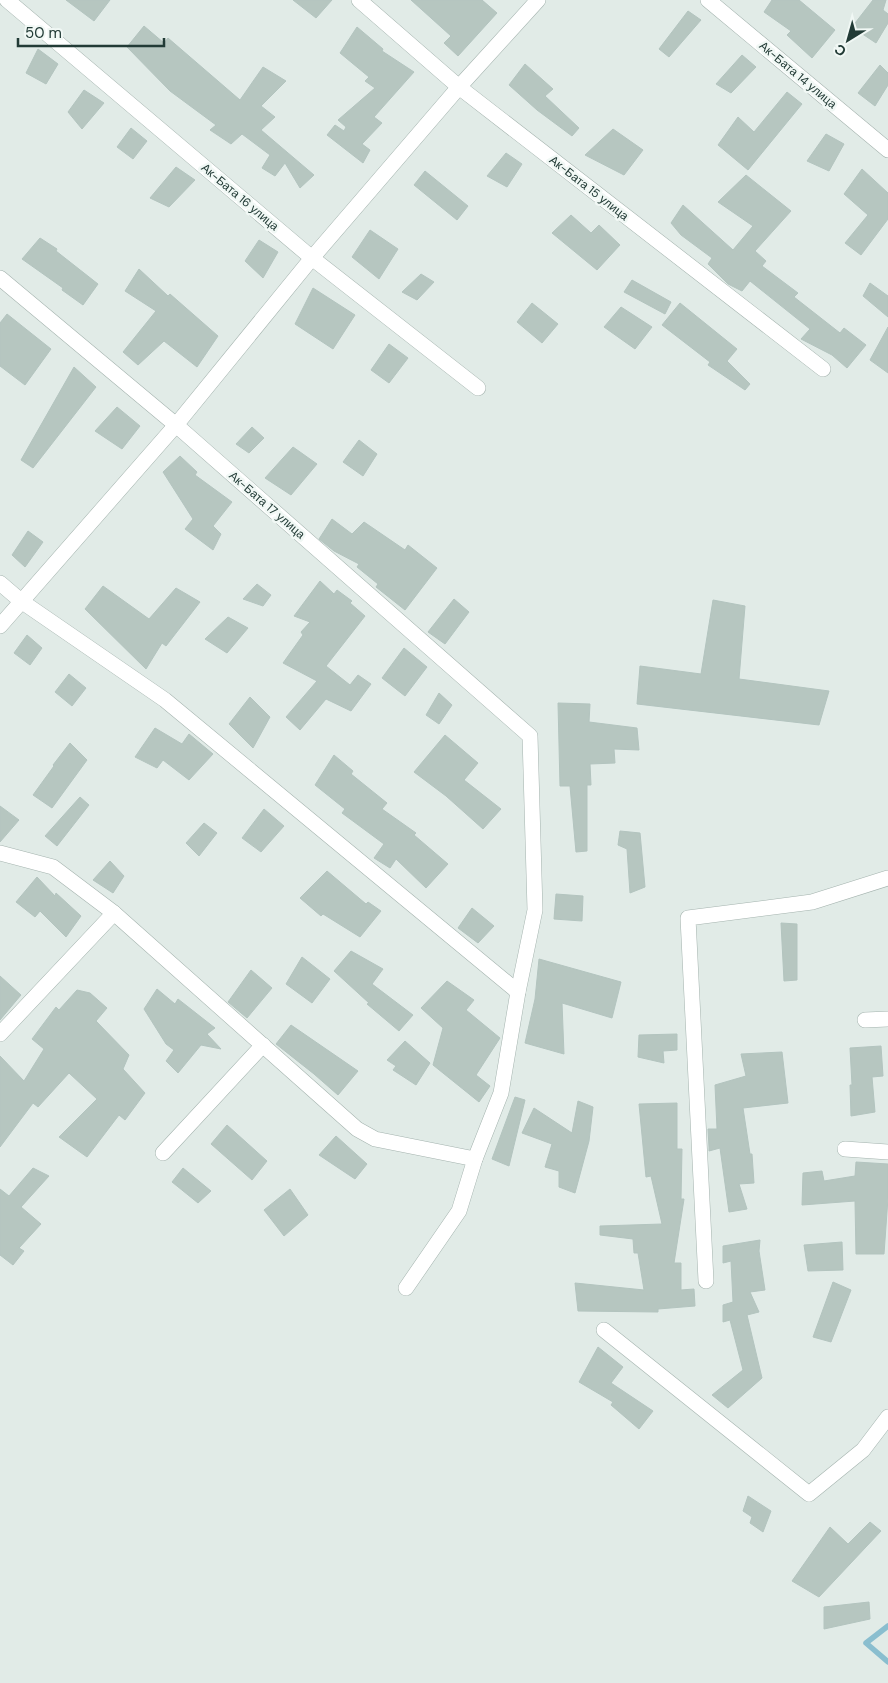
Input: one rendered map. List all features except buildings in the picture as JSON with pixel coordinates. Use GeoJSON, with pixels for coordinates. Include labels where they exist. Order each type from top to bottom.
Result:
{"type":"FeatureCollection","features":[{"type":"Feature","properties":{"kind":"street","name":"Ак-Бата 16 улица"},"geometry":{"type":"LineString","coordinates":[[8,0],[312,258],[478,388]]}},
{"type":"Feature","properties":{"kind":"street","name":"Ак-Бата 15 улица"},"geometry":{"type":"LineString","coordinates":[[359,0],[459,87],[823,370]]}},
{"type":"Feature","properties":{"kind":"street"},"geometry":{"type":"LineString","coordinates":[[0,626],[176,425],[312,258],[459,87],[538,0]]}},
{"type":"Feature","properties":{"kind":"street","name":"Ак-Бата 14 улица"},"geometry":{"type":"LineString","coordinates":[[708,0],[888,150]]}},
{"type":"Feature","properties":{"kind":"street","name":"Ак-Бата 17 улица"},"geometry":{"type":"LineString","coordinates":[[0,278],[176,425],[530,736],[535,910],[518,992]]}},
{"type":"Feature","properties":{"kind":"street"},"geometry":{"type":"LineString","coordinates":[[0,583],[21,601],[164,700],[518,992],[501,1093],[475,1159],[459,1211],[406,1288]]}},
{"type":"Feature","properties":{"kind":"street"},"geometry":{"type":"LineString","coordinates":[[0,852],[53,867],[114,913],[357,1129],[375,1138],[475,1159]]}},
{"type":"Feature","properties":{"kind":"street"},"geometry":{"type":"LineString","coordinates":[[706,1281],[688,918],[812,902],[888,878]]}},
{"type":"Feature","properties":{"kind":"street"},"geometry":{"type":"LineString","coordinates":[[0,1034],[114,913]]}},
{"type":"Feature","properties":{"kind":"street"},"geometry":{"type":"LineString","coordinates":[[865,1020],[888,1019]]}},
{"type":"Feature","properties":{"kind":"street"},"geometry":{"type":"LineString","coordinates":[[163,1152],[263,1045]]}},
{"type":"Feature","properties":{"kind":"street"},"geometry":{"type":"LineString","coordinates":[[845,1149],[888,1152]]}},
{"type":"Feature","properties":{"kind":"street"},"geometry":{"type":"LineString","coordinates":[[604,1330],[809,1494],[862,1450],[888,1417]]}},
{"type":"Feature","properties":{"kind":"waterway"},"geometry":{"type":"LineString","coordinates":[[888,1626],[866,1643],[888,1662]]}}]}
